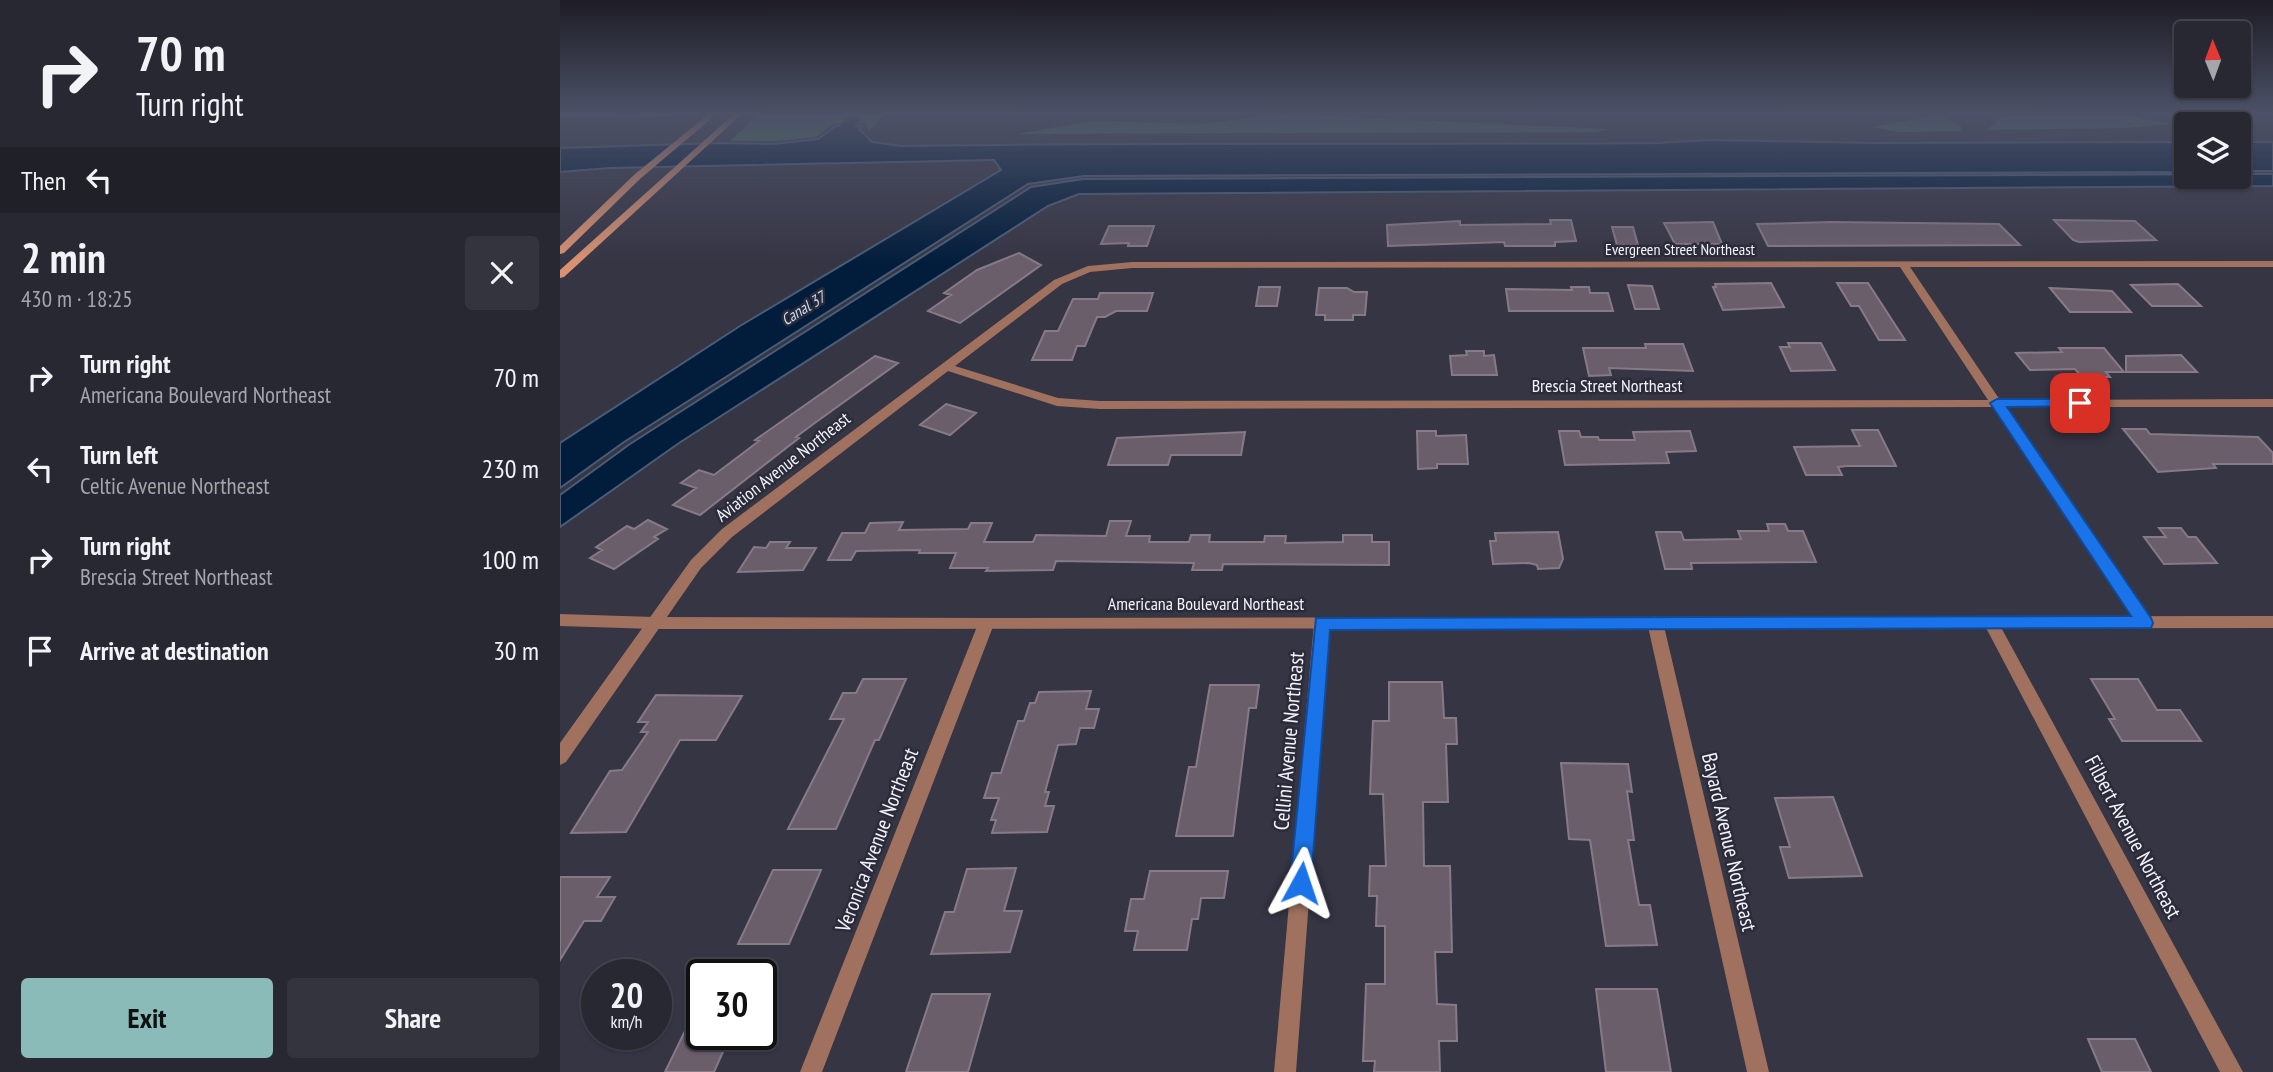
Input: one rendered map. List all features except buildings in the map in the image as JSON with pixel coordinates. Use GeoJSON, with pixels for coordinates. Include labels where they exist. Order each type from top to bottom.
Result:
{"type":"FeatureCollection","features":[{"type":"Feature","properties":{"kind":"main road"},"geometry":{"type":"LineString","coordinates":[[560,251],[654,163]]}},
{"type":"Feature","properties":{"kind":"main road"},"geometry":{"type":"LineString","coordinates":[[560,275],[683,163]]}},
{"type":"Feature","properties":{"kind":"street"},"geometry":{"type":"LineString","coordinates":[[1902,264],[2144,623]]}},
{"type":"Feature","properties":{"kind":"street","name":"Evergreen Street Northeast"},"geometry":{"type":"LineString","coordinates":[[1088,269],[1146,265],[2273,264]]}},
{"type":"Feature","properties":{"kind":"street","name":"Aviation Avenue Northeast"},"geometry":{"type":"LineString","coordinates":[[560,757],[696,565],[727,533],[1058,282],[1088,269]]}},
{"type":"Feature","properties":{"kind":"street","name":"Brescia Street Northeast"},"geometry":{"type":"LineString","coordinates":[[946,367],[1057,402],[1100,405],[2273,403]]}},
{"type":"Feature","properties":{"kind":"street","name":"Americana Boulevard Northeast"},"geometry":{"type":"LineString","coordinates":[[560,620],[654,624],[2273,622]]}},
{"type":"Feature","properties":{"kind":"street","name":"Bayard Avenue Northeast"},"geometry":{"type":"LineString","coordinates":[[1655,622],[1758,1072]]}},
{"type":"Feature","properties":{"kind":"street","name":"Cellini Avenue Northeast"},"geometry":{"type":"LineString","coordinates":[[1285,1072],[1322,623]]}},
{"type":"Feature","properties":{"kind":"street","name":"Veronica Avenue Northeast"},"geometry":{"type":"LineString","coordinates":[[811,1072],[986,624]]}},
{"type":"Feature","properties":{"kind":"street","name":"Filbert Avenue Northeast"},"geometry":{"type":"LineString","coordinates":[[1992,624],[2232,1072]]}},
{"type":"Feature","properties":{"kind":"water"},"geometry":{"type":"Polygon","coordinates":[[[560,163],[848,163],[609,168],[560,172],[560,163]]]}},
{"type":"Feature","properties":{"kind":"water","name":"Canal 37"},"geometry":{"type":"Polygon","coordinates":[[[996,163],[2174,163],[2174,172],[1084,176],[1028,184],[624,442],[560,488],[560,443],[740,326],[1001,170],[996,163]]]}},
{"type":"Feature","properties":{"kind":"water"},"geometry":{"type":"Polygon","coordinates":[[[2251,163],[2273,163],[2273,171],[2251,171],[2251,163]]]}},
{"type":"Feature","properties":{"kind":"water"},"geometry":{"type":"Polygon","coordinates":[[[2174,174],[2174,187],[1079,194],[1048,206],[679,443],[560,527],[560,495],[630,444],[1031,187],[1083,179],[2174,174]]]}},
{"type":"Feature","properties":{"kind":"water"},"geometry":{"type":"Polygon","coordinates":[[[2251,174],[2273,174],[2273,186],[2251,186],[2251,174]]]}},
{"type":"Feature","properties":{"kind":"route"},"geometry":{"type":"LineString","coordinates":[[1301,883],[1322,623],[2144,623],[1997,403],[2080,403]]}}]}
